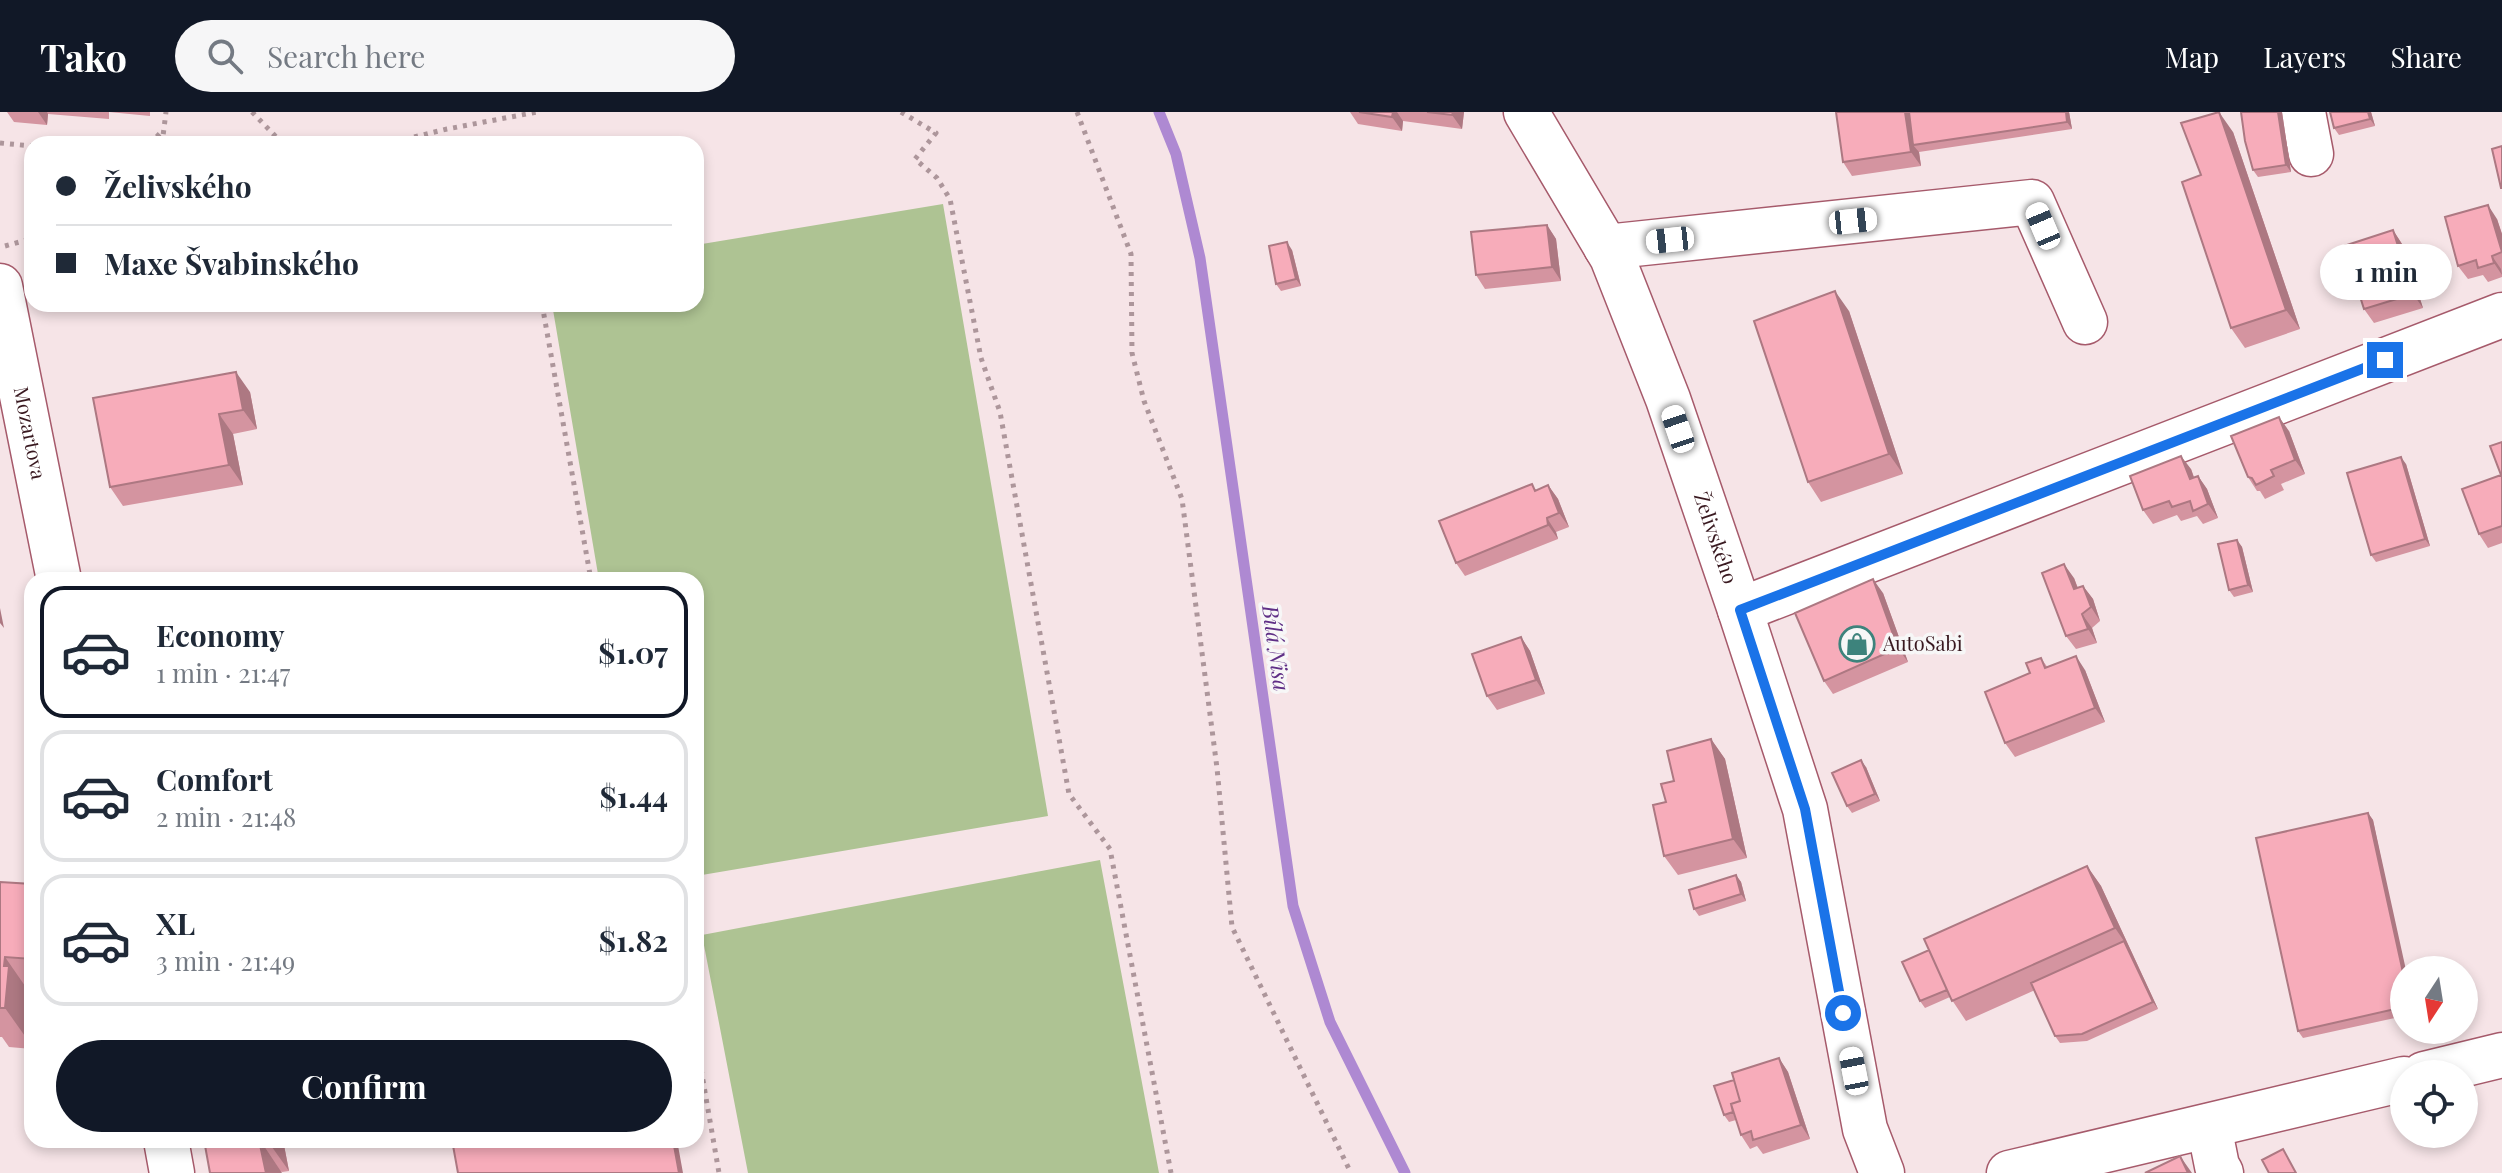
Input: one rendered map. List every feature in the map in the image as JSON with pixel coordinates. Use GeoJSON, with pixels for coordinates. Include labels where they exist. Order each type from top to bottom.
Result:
{"type":"FeatureCollection","features":[{"type":"Feature","properties":{"kind":"street","name":"Želivského"},"geometry":{"type":"LineString","coordinates":[[1526,112],[1606,247],[1668,399],[1740,610],[1805,809],[1865,1129],[1882,1173]]}},
{"type":"Feature","properties":{"kind":"street"},"geometry":{"type":"LineString","coordinates":[[2303,112],[2311,154]]}},
{"type":"Feature","properties":{"kind":"street"},"geometry":{"type":"LineString","coordinates":[[1606,247],[2032,202],[2085,322]]}},
{"type":"Feature","properties":{"kind":"street","name":"Mozartova"},"geometry":{"type":"LineString","coordinates":[[0,286],[57,572]]}},
{"type":"Feature","properties":{"kind":"street"},"geometry":{"type":"LineString","coordinates":[[1740,610],[2502,315]]}},
{"type":"Feature","properties":{"kind":"street"},"geometry":{"type":"LineString","coordinates":[[2478,1061],[2502,1055]]}},
{"type":"Feature","properties":{"kind":"street"},"geometry":{"type":"LineString","coordinates":[[2009,1173],[2390,1082]]}},
{"type":"Feature","properties":{"kind":"street"},"geometry":{"type":"LineString","coordinates":[[2209,1126],[2221,1173]]}},
{"type":"Feature","properties":{"kind":"street"},"geometry":{"type":"LineString","coordinates":[[167,1148],[172,1173]]}},
{"type":"Feature","properties":{"kind":"path"},"geometry":{"type":"LineString","coordinates":[[163,136],[166,112]]}},
{"type":"Feature","properties":{"kind":"path"},"geometry":{"type":"LineString","coordinates":[[252,112],[275,136]]}},
{"type":"Feature","properties":{"kind":"path"},"geometry":{"type":"LineString","coordinates":[[418,136],[537,112]]}},
{"type":"Feature","properties":{"kind":"path"},"geometry":{"type":"LineString","coordinates":[[901,112],[936,133],[915,159],[937,178],[950,199],[981,358],[1000,412],[1069,794],[1110,849],[1171,1173]]}},
{"type":"Feature","properties":{"kind":"path"},"geometry":{"type":"LineString","coordinates":[[1077,112],[1131,254],[1132,353],[1144,401],[1182,499],[1217,768],[1232,927],[1351,1173]]}},
{"type":"Feature","properties":{"kind":"path"},"geometry":{"type":"LineString","coordinates":[[157,136],[164,129]]}},
{"type":"Feature","properties":{"kind":"path"},"geometry":{"type":"LineString","coordinates":[[0,143],[24,145]]}},
{"type":"Feature","properties":{"kind":"path"},"geometry":{"type":"LineString","coordinates":[[0,247],[24,240]]}},
{"type":"Feature","properties":{"kind":"path"},"geometry":{"type":"LineString","coordinates":[[543,312],[590,572]]}},
{"type":"Feature","properties":{"kind":"path"},"geometry":{"type":"LineString","coordinates":[[704,1086],[719,1173]]}},
{"type":"Feature","properties":{"kind":"green space"},"geometry":{"type":"Polygon","coordinates":[[[943,204],[1048,816],[704,875],[704,572],[598,572],[553,312],[704,312],[704,244],[943,204]]]}},
{"type":"Feature","properties":{"kind":"green space"},"geometry":{"type":"Polygon","coordinates":[[[1100,860],[1159,1173],[748,1173],[704,935],[1100,860]]]}},
{"type":"Feature","properties":{"kind":"building"},"geometry":{"type":"Polygon","coordinates":[[[1359,112],[1393,112],[1392,117],[1359,112]]]}},
{"type":"Feature","properties":{"kind":"building"},"geometry":{"type":"Polygon","coordinates":[[[1836,112],[1905,112],[1911,152],[1843,162],[1836,112]]]}},
{"type":"Feature","properties":{"kind":"building"},"geometry":{"type":"Polygon","coordinates":[[[1909,112],[2066,112],[2067,122],[1913,145],[1909,112]]]}},
{"type":"Feature","properties":{"kind":"building"},"geometry":{"type":"Polygon","coordinates":[[[2219,112],[2286,310],[2231,328],[2182,182],[2201,175],[2181,123],[2219,112]]]}},
{"type":"Feature","properties":{"kind":"building"},"geometry":{"type":"Polygon","coordinates":[[[2241,112],[2278,112],[2286,165],[2253,170],[2241,112]]]}},
{"type":"Feature","properties":{"kind":"building"},"geometry":{"type":"Polygon","coordinates":[[[2330,112],[2368,112],[2370,119],[2334,128],[2330,112]]]}},
{"type":"Feature","properties":{"kind":"building"},"geometry":{"type":"Polygon","coordinates":[[[2502,146],[2502,188],[2501,188],[2492,149],[2502,146]]]}},
{"type":"Feature","properties":{"kind":"building"},"geometry":{"type":"Polygon","coordinates":[[[2488,205],[2502,252],[2492,256],[2494,263],[2478,268],[2476,260],[2458,266],[2445,217],[2488,205]]]}},
{"type":"Feature","properties":{"kind":"building"},"geometry":{"type":"Polygon","coordinates":[[[1547,225],[1552,267],[1476,275],[1471,232],[1547,225]]]}},
{"type":"Feature","properties":{"kind":"building"},"geometry":{"type":"Polygon","coordinates":[[[2393,230],[2413,294],[2364,309],[2344,246],[2393,230]]]}},
{"type":"Feature","properties":{"kind":"building"},"geometry":{"type":"Polygon","coordinates":[[[1287,242],[1296,279],[1276,284],[1269,246],[1287,242]]]}},
{"type":"Feature","properties":{"kind":"building"},"geometry":{"type":"Polygon","coordinates":[[[1835,291],[1889,454],[1808,482],[1754,321],[1835,291]]]}},
{"type":"Feature","properties":{"kind":"building"},"geometry":{"type":"Polygon","coordinates":[[[236,372],[243,410],[219,414],[229,465],[110,487],[93,398],[236,372]]]}},
{"type":"Feature","properties":{"kind":"building"},"geometry":{"type":"Polygon","coordinates":[[[2279,417],[2295,460],[2271,470],[2274,476],[2256,485],[2248,477],[2231,436],[2279,417]]]}},
{"type":"Feature","properties":{"kind":"building"},"geometry":{"type":"Polygon","coordinates":[[[2502,442],[2502,526],[2479,534],[2462,489],[2501,475],[2490,446],[2502,442]]]}},
{"type":"Feature","properties":{"kind":"building"},"geometry":{"type":"Polygon","coordinates":[[[2181,456],[2190,479],[2198,476],[2208,504],[2193,511],[2190,501],[2172,507],[2169,501],[2143,510],[2130,476],[2181,456]]]}},
{"type":"Feature","properties":{"kind":"building"},"geometry":{"type":"Polygon","coordinates":[[[2401,457],[2425,539],[2371,555],[2347,473],[2401,457]]]}},
{"type":"Feature","properties":{"kind":"building"},"geometry":{"type":"Polygon","coordinates":[[[1532,484],[1535,491],[1548,485],[1559,513],[1547,518],[1548,525],[1456,563],[1439,521],[1532,484]]]}},
{"type":"Feature","properties":{"kind":"building"},"geometry":{"type":"Polygon","coordinates":[[[2237,540],[2248,585],[2229,590],[2218,544],[2237,540]]]}},
{"type":"Feature","properties":{"kind":"building"},"geometry":{"type":"Polygon","coordinates":[[[2064,564],[2074,589],[2083,586],[2091,607],[2082,614],[2088,629],[2066,636],[2042,573],[2064,564]]]}},
{"type":"Feature","properties":{"kind":"building","name":"AutoSabi"},"geometry":{"type":"Polygon","coordinates":[[[1873,579],[1898,648],[1824,681],[1795,613],[1873,579]]]}},
{"type":"Feature","properties":{"kind":"building"},"geometry":{"type":"Polygon","coordinates":[[[1521,637],[1536,680],[1487,696],[1472,654],[1521,637]]]}},
{"type":"Feature","properties":{"kind":"building"},"geometry":{"type":"Polygon","coordinates":[[[2076,656],[2095,708],[2005,743],[1985,692],[2030,673],[2026,663],[2041,658],[2045,668],[2076,656]]]}},
{"type":"Feature","properties":{"kind":"building"},"geometry":{"type":"Polygon","coordinates":[[[1711,739],[1733,839],[1664,856],[1653,805],[1666,802],[1661,784],[1674,781],[1667,751],[1711,739]]]}},
{"type":"Feature","properties":{"kind":"building"},"geometry":{"type":"Polygon","coordinates":[[[1861,760],[1875,794],[1847,806],[1832,773],[1861,760]]]}},
{"type":"Feature","properties":{"kind":"building"},"geometry":{"type":"Polygon","coordinates":[[[2368,813],[2399,956],[2390,956],[2390,1010],[2298,1031],[2256,838],[2368,813]]]}},
{"type":"Feature","properties":{"kind":"building"},"geometry":{"type":"Polygon","coordinates":[[[2087,866],[2115,928],[1952,1001],[1924,939],[2087,866]]]}},
{"type":"Feature","properties":{"kind":"building"},"geometry":{"type":"Polygon","coordinates":[[[1736,875],[1741,894],[1694,909],[1689,890],[1736,875]]]}},
{"type":"Feature","properties":{"kind":"building"},"geometry":{"type":"Polygon","coordinates":[[[0,882],[24,884],[24,958],[5,957],[4,966],[9,966],[5,1008],[0,1008],[0,882]]]}},
{"type":"Feature","properties":{"kind":"building"},"geometry":{"type":"Polygon","coordinates":[[[2124,941],[2153,1002],[2082,1034],[2055,1036],[2031,983],[2124,941]]]}},
{"type":"Feature","properties":{"kind":"building"},"geometry":{"type":"Polygon","coordinates":[[[1929,950],[1947,990],[1920,1001],[1902,962],[1929,950]]]}},
{"type":"Feature","properties":{"kind":"building"},"geometry":{"type":"Polygon","coordinates":[[[1779,1058],[1801,1125],[1753,1140],[1751,1131],[1741,1135],[1731,1104],[1740,1101],[1732,1073],[1779,1058]]]}},
{"type":"Feature","properties":{"kind":"building"},"geometry":{"type":"Polygon","coordinates":[[[1734,1080],[1740,1101],[1731,1104],[1733,1112],[1724,1115],[1714,1086],[1734,1080]]]}},
{"type":"Feature","properties":{"kind":"building"},"geometry":{"type":"Polygon","coordinates":[[[205,1148],[261,1148],[266,1173],[210,1173],[205,1148]]]}},
{"type":"Feature","properties":{"kind":"building"},"geometry":{"type":"Polygon","coordinates":[[[453,1148],[674,1148],[679,1173],[458,1173],[453,1148]]]}},
{"type":"Feature","properties":{"kind":"building"},"geometry":{"type":"Polygon","coordinates":[[[2283,1149],[2296,1173],[2269,1173],[2262,1160],[2283,1149]]]}},
{"type":"Feature","properties":{"kind":"building"},"geometry":{"type":"Polygon","coordinates":[[[2180,1156],[2188,1173],[2145,1173],[2180,1156]]]}},
{"type":"Feature","properties":{"kind":"waterway","name":"Bílá Nisa"},"geometry":{"type":"LineString","coordinates":[[1159,112],[1176,154],[1200,258],[1293,906],[1330,1022],[1405,1173]]}},
{"type":"Feature","properties":{"kind":"place","name":"AutoSabi"},"geometry":{"type":"Point","coordinates":[1857,644]}},
{"type":"Feature","properties":{"kind":"route"},"geometry":{"type":"LineString","coordinates":[[1843,1013],[1805,809],[1740,610],[2385,360]]}}]}
